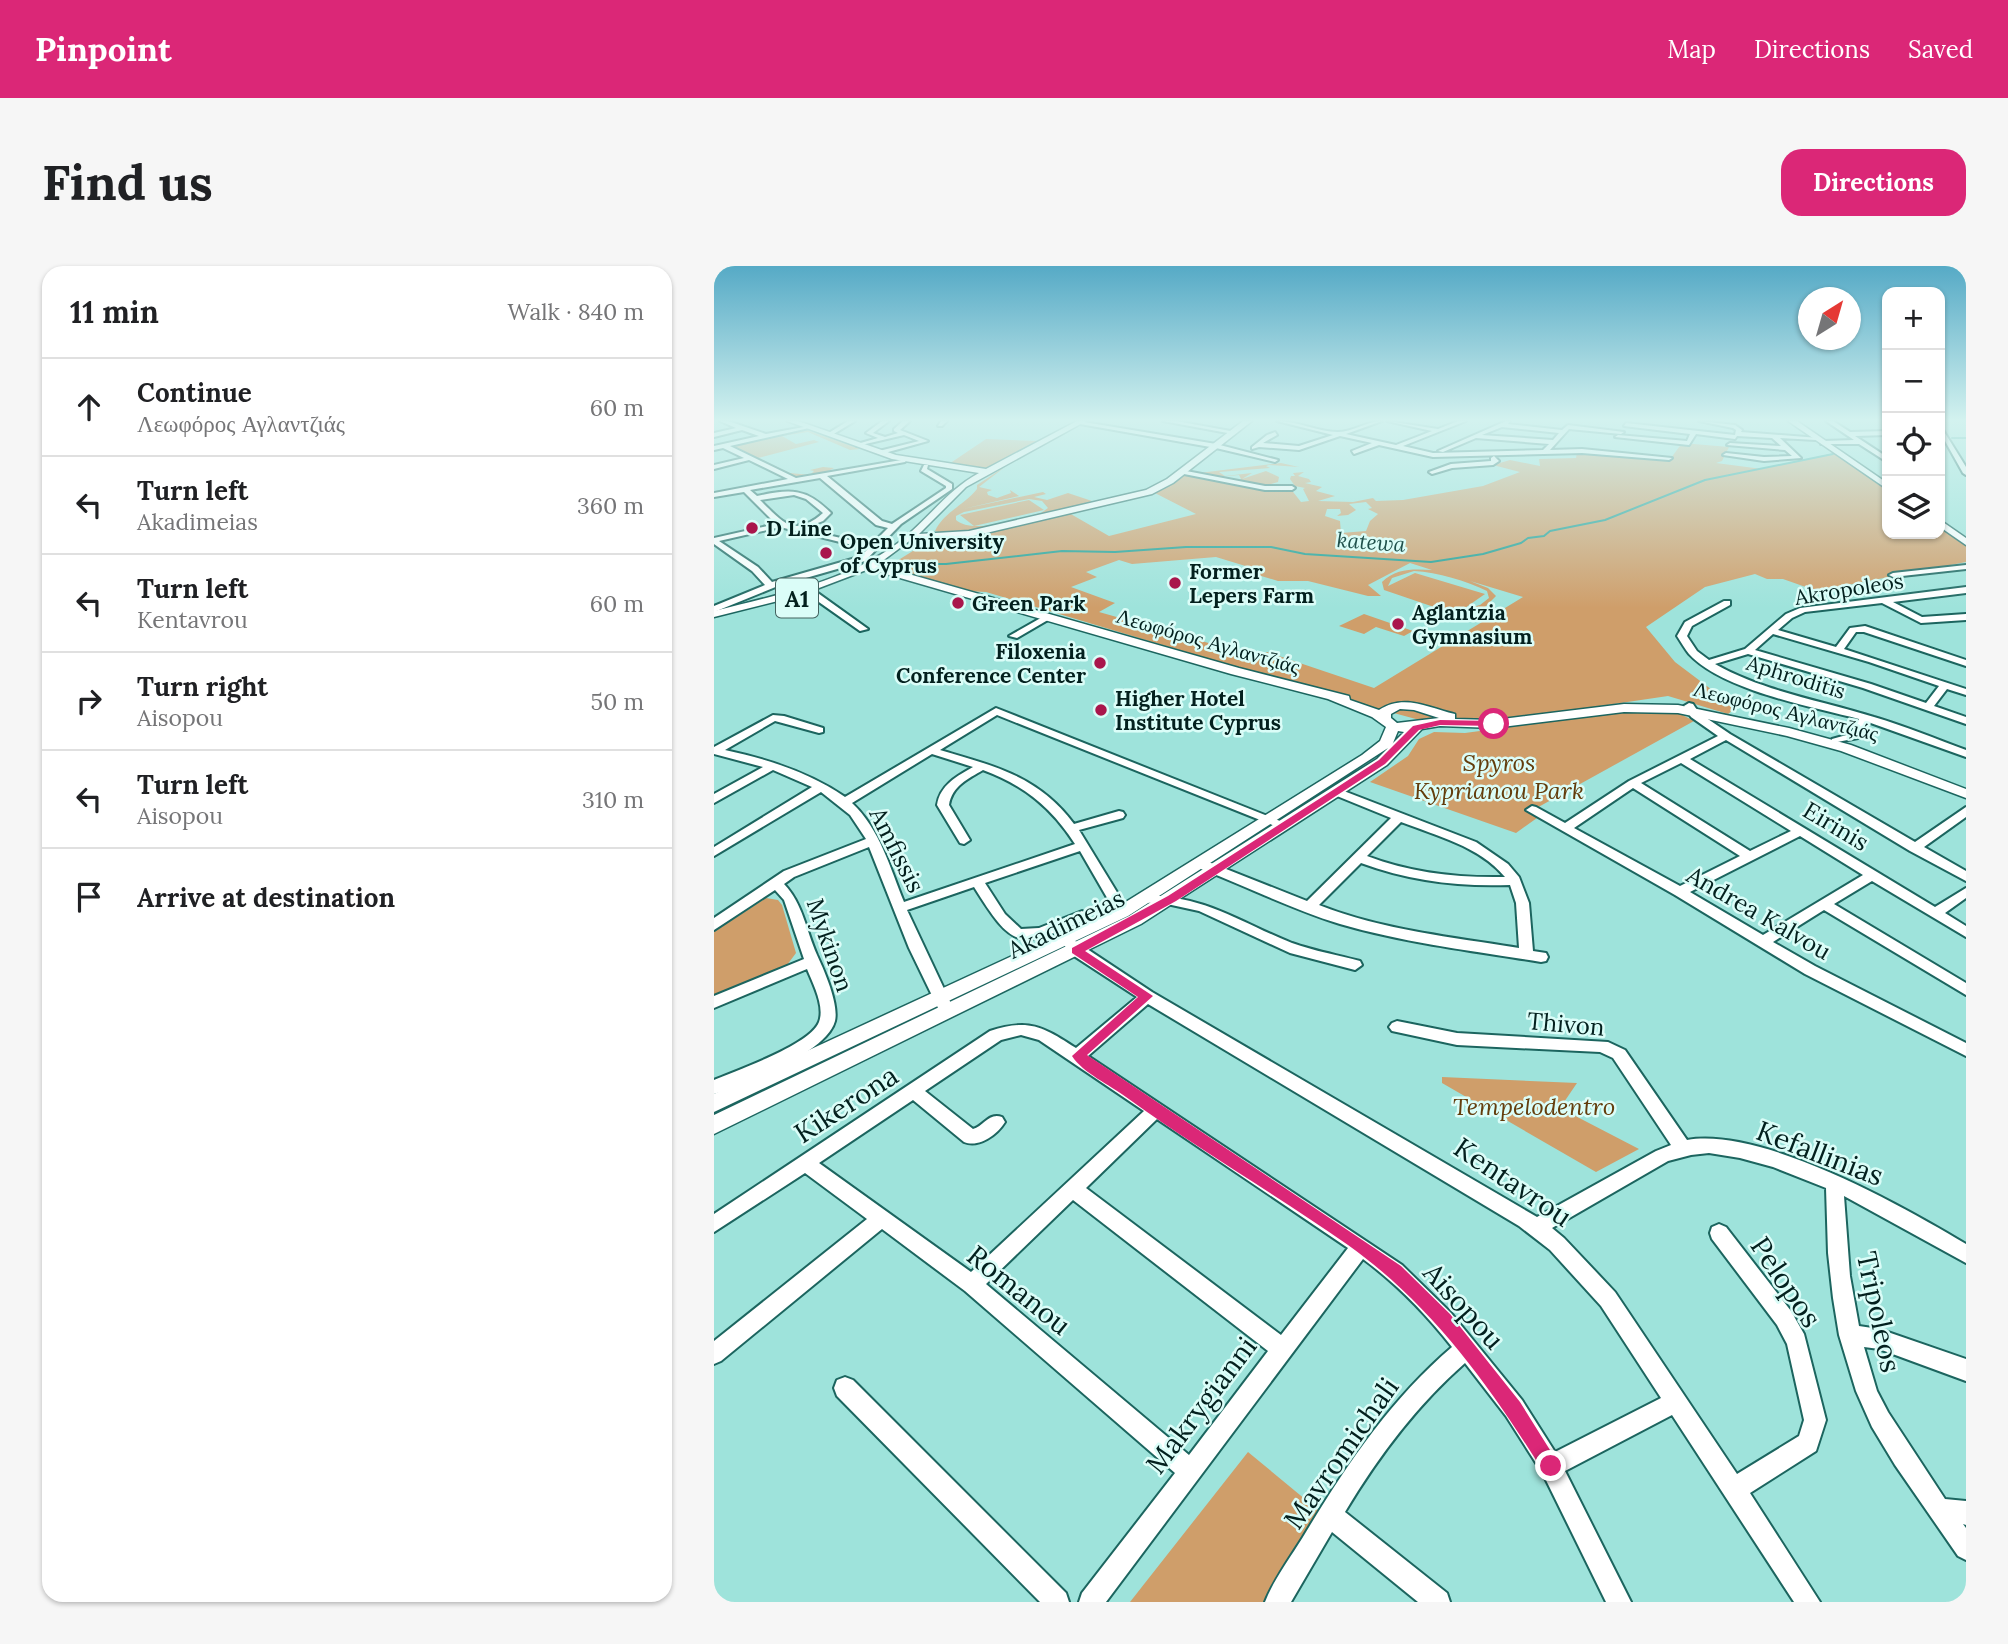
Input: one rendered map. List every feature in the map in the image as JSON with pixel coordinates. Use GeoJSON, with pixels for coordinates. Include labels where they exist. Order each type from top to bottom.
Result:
{"type":"FeatureCollection","features":[{"type":"Feature","properties":{"kind":"main road","name":"A1"},"geometry":{"type":"LineString","coordinates":[[714,617],[873,567],[903,544],[952,494],[969,483]]}},
{"type":"Feature","properties":{"kind":"main road","name":"A1"},"geometry":{"type":"LineString","coordinates":[[714,617],[812,593],[897,556],[921,536],[973,483]]}},
{"type":"Feature","properties":{"kind":"main road"},"geometry":{"type":"LineString","coordinates":[[921,536],[969,534],[1135,496],[1165,483]]}},
{"type":"Feature","properties":{"kind":"main road"},"geometry":{"type":"LineString","coordinates":[[1945,526],[1961,535],[1966,542]]}},
{"type":"Feature","properties":{"kind":"main road","name":"Λεωφόρος Αγλαντζιάς"},"geometry":{"type":"LineString","coordinates":[[873,567],[1334,698],[1392,707],[1410,705],[1454,717],[1497,719],[1636,702],[1732,714],[1836,741],[1856,742],[1966,791]]}},
{"type":"Feature","properties":{"kind":"main road","name":"Λεωφόρος Αγλαντζιάς"},"geometry":{"type":"LineString","coordinates":[[1334,698],[1389,722],[1420,726],[1440,722],[1494,724],[1649,706],[1690,709],[1846,748],[1966,791]]}},
{"type":"Feature","properties":{"kind":"main road","name":"Akadimeias"},"geometry":{"type":"LineString","coordinates":[[714,1103],[1172,898],[1209,867],[1277,822],[1386,743],[1389,722],[1384,713],[1392,707]]}},
{"type":"Feature","properties":{"kind":"main road"},"geometry":{"type":"LineString","coordinates":[[1420,726],[1430,719],[1425,710]]}},
{"type":"Feature","properties":{"kind":"main road","name":"Akadimeias"},"geometry":{"type":"LineString","coordinates":[[1277,822],[1336,792],[1382,762],[1420,726]]}},
{"type":"Feature","properties":{"kind":"main road","name":"Akadimeias"},"geometry":{"type":"LineString","coordinates":[[1071,944],[1145,898],[1209,867]]}},
{"type":"Feature","properties":{"kind":"main road","name":"Akadimeias"},"geometry":{"type":"LineString","coordinates":[[714,1125],[948,999]]}},
{"type":"Feature","properties":{"kind":"street"},"geometry":{"type":"LineString","coordinates":[[714,495],[776,483]]}},
{"type":"Feature","properties":{"kind":"street"},"geometry":{"type":"LineString","coordinates":[[831,483],[879,523],[893,527]]}},
{"type":"Feature","properties":{"kind":"street"},"geometry":{"type":"LineString","coordinates":[[714,608],[770,585],[858,560],[874,548],[893,527],[949,489],[950,485],[947,483]]}},
{"type":"Feature","properties":{"kind":"street"},"geometry":{"type":"LineString","coordinates":[[1241,483],[1265,488],[1292,488]]}},
{"type":"Feature","properties":{"kind":"street"},"geometry":{"type":"LineString","coordinates":[[745,489],[781,526],[874,548]]}},
{"type":"Feature","properties":{"kind":"street"},"geometry":{"type":"LineString","coordinates":[[754,499],[788,492],[801,493],[827,513],[820,519],[793,530]]}},
{"type":"Feature","properties":{"kind":"street"},"geometry":{"type":"LineString","coordinates":[[714,541],[781,526]]}},
{"type":"Feature","properties":{"kind":"street"},"geometry":{"type":"LineString","coordinates":[[714,541],[749,563],[770,585]]}},
{"type":"Feature","properties":{"kind":"street"},"geometry":{"type":"LineString","coordinates":[[1893,575],[1966,567]]}},
{"type":"Feature","properties":{"kind":"street","name":"Akropoleos"},"geometry":{"type":"LineString","coordinates":[[1709,663],[1748,651],[1789,616],[1803,610],[1966,590]]}},
{"type":"Feature","properties":{"kind":"street"},"geometry":{"type":"LineString","coordinates":[[753,593],[764,602]]}},
{"type":"Feature","properties":{"kind":"street"},"geometry":{"type":"LineString","coordinates":[[812,593],[863,629]]}},
{"type":"Feature","properties":{"kind":"street"},"geometry":{"type":"LineString","coordinates":[[1883,600],[1921,620],[1966,617]]}},
{"type":"Feature","properties":{"kind":"street","name":"Aphroditis"},"geometry":{"type":"LineString","coordinates":[[1727,603],[1688,624],[1683,631],[1686,643],[1729,677],[1753,687],[1865,718],[1966,754]]}},
{"type":"Feature","properties":{"kind":"street"},"geometry":{"type":"LineString","coordinates":[[1014,636],[1049,617]]}},
{"type":"Feature","properties":{"kind":"street"},"geometry":{"type":"LineString","coordinates":[[1838,650],[1853,630],[1865,629],[1966,663]]}},
{"type":"Feature","properties":{"kind":"street"},"geometry":{"type":"LineString","coordinates":[[1771,631],[1966,692]]}},
{"type":"Feature","properties":{"kind":"street"},"geometry":{"type":"LineString","coordinates":[[1748,651],[1867,687],[1966,721]]}},
{"type":"Feature","properties":{"kind":"street"},"geometry":{"type":"LineString","coordinates":[[1928,708],[1945,684]]}},
{"type":"Feature","properties":{"kind":"street"},"geometry":{"type":"LineString","coordinates":[[1690,709],[1726,736],[1966,877]]}},
{"type":"Feature","properties":{"kind":"street"},"geometry":{"type":"LineString","coordinates":[[844,803],[996,711],[1277,822]]}},
{"type":"Feature","properties":{"kind":"street"},"geometry":{"type":"LineString","coordinates":[[714,751],[773,718],[819,730]]}},
{"type":"Feature","properties":{"kind":"street"},"geometry":{"type":"LineString","coordinates":[[1856,742],[1865,718]]}},
{"type":"Feature","properties":{"kind":"street"},"geometry":{"type":"LineString","coordinates":[[1565,829],[1633,783],[1726,736]]}},
{"type":"Feature","properties":{"kind":"street"},"geometry":{"type":"LineString","coordinates":[[930,750],[1009,776],[1043,797],[1081,845],[1122,912]]}},
{"type":"Feature","properties":{"kind":"street","name":"Amfissis"},"geometry":{"type":"LineString","coordinates":[[714,751],[772,766],[820,787],[855,813],[872,841],[930,977],[948,999]]}},
{"type":"Feature","properties":{"kind":"street","name":"Eirinis"},"geometry":{"type":"LineString","coordinates":[[1682,759],[1966,932]]}},
{"type":"Feature","properties":{"kind":"street"},"geometry":{"type":"LineString","coordinates":[[714,799],[772,766]]}},
{"type":"Feature","properties":{"kind":"street"},"geometry":{"type":"LineString","coordinates":[[964,840],[943,805],[943,799],[953,786],[980,767]]}},
{"type":"Feature","properties":{"kind":"street"},"geometry":{"type":"LineString","coordinates":[[1633,783],[1748,856]]}},
{"type":"Feature","properties":{"kind":"street"},"geometry":{"type":"LineString","coordinates":[[714,852],[820,787]]}},
{"type":"Feature","properties":{"kind":"street"},"geometry":{"type":"LineString","coordinates":[[1209,867],[1343,920],[1389,931],[1534,956],[1525,905],[1514,881],[1489,854],[1336,792]]}},
{"type":"Feature","properties":{"kind":"street","name":"Andrea Kalvou"},"geometry":{"type":"LineString","coordinates":[[1532,810],[1864,999],[1966,1050]]}},
{"type":"Feature","properties":{"kind":"street"},"geometry":{"type":"LineString","coordinates":[[1914,848],[1966,811]]}},
{"type":"Feature","properties":{"kind":"street"},"geometry":{"type":"LineString","coordinates":[[1070,829],[1118,815]]}},
{"type":"Feature","properties":{"kind":"street"},"geometry":{"type":"LineString","coordinates":[[1308,908],[1399,817]]}},
{"type":"Feature","properties":{"kind":"street"},"geometry":{"type":"LineString","coordinates":[[1680,892],[1800,831]]}},
{"type":"Feature","properties":{"kind":"street"},"geometry":{"type":"LineString","coordinates":[[714,925],[775,883],[807,866],[872,841]]}},
{"type":"Feature","properties":{"kind":"street"},"geometry":{"type":"LineString","coordinates":[[900,908],[1081,845]]}},
{"type":"Feature","properties":{"kind":"street"},"geometry":{"type":"LineString","coordinates":[[1360,858],[1433,880],[1514,881]]}},
{"type":"Feature","properties":{"kind":"street"},"geometry":{"type":"LineString","coordinates":[[1762,942],[1872,875]]}},
{"type":"Feature","properties":{"kind":"street"},"geometry":{"type":"LineString","coordinates":[[977,881],[1006,926],[1017,934],[1041,933],[1082,916]]}},
{"type":"Feature","properties":{"kind":"street","name":"Mykinon"},"geometry":{"type":"LineString","coordinates":[[714,1087],[805,1046],[825,1028],[828,1007],[813,961],[790,898],[775,883]]}},
{"type":"Feature","properties":{"kind":"street"},"geometry":{"type":"LineString","coordinates":[[1935,914],[1966,892]]}},
{"type":"Feature","properties":{"kind":"street"},"geometry":{"type":"LineString","coordinates":[[1145,898],[1172,898],[1218,912],[1288,947],[1355,965]]}},
{"type":"Feature","properties":{"kind":"street"},"geometry":{"type":"LineString","coordinates":[[1824,904],[1966,990]]}},
{"type":"Feature","properties":{"kind":"street","name":"Kentavrou"},"geometry":{"type":"LineString","coordinates":[[1071,944],[1147,996],[1537,1227],[1582,1269],[1608,1299],[1808,1602]]}},
{"type":"Feature","properties":{"kind":"street"},"geometry":{"type":"LineString","coordinates":[[714,1002],[813,961]]}},
{"type":"Feature","properties":{"kind":"street"},"geometry":{"type":"LineString","coordinates":[[1078,1056],[1147,996]]}},
{"type":"Feature","properties":{"kind":"street","name":"Thivon"},"geometry":{"type":"LineString","coordinates":[[1397,1027],[1457,1039],[1602,1046],[1611,1049],[1619,1054],[1682,1147]]}},
{"type":"Feature","properties":{"kind":"street","name":"Aisopou"},"geometry":{"type":"LineString","coordinates":[[1007,1030],[1032,1030],[1078,1056],[1155,1111],[1395,1271],[1444,1320],[1514,1408],[1551,1466],[1619,1602]]}},
{"type":"Feature","properties":{"kind":"street","name":"Kikerona"},"geometry":{"type":"LineString","coordinates":[[714,1224],[1007,1030]]}},
{"type":"Feature","properties":{"kind":"street"},"geometry":{"type":"LineString","coordinates":[[914,1091],[970,1137],[982,1134],[996,1122]]}},
{"type":"Feature","properties":{"kind":"street"},"geometry":{"type":"LineString","coordinates":[[972,1284],[1155,1111]]}},
{"type":"Feature","properties":{"kind":"street","name":"Kefallinias"},"geometry":{"type":"LineString","coordinates":[[1537,1227],[1655,1159],[1682,1147],[1707,1146],[1780,1162],[1916,1223],[1966,1254]]}},
{"type":"Feature","properties":{"kind":"street","name":"Romanou"},"geometry":{"type":"LineString","coordinates":[[805,1163],[972,1284],[1189,1470]]}},
{"type":"Feature","properties":{"kind":"street","name":"Tripoleos"},"geometry":{"type":"LineString","coordinates":[[1835,1185],[1835,1232],[1849,1335],[1869,1398],[1913,1474],[1966,1548]]}},
{"type":"Feature","properties":{"kind":"street"},"geometry":{"type":"LineString","coordinates":[[1073,1189],[1281,1348]]}},
{"type":"Feature","properties":{"kind":"street"},"geometry":{"type":"LineString","coordinates":[[714,1354],[882,1218]]}},
{"type":"Feature","properties":{"kind":"street","name":"Pelopos"},"geometry":{"type":"LineString","coordinates":[[1719,1233],[1784,1318],[1797,1341],[1815,1420],[1808,1443],[1735,1489]]}},
{"type":"Feature","properties":{"kind":"street","name":"Makrygianni"},"geometry":{"type":"LineString","coordinates":[[1091,1602],[1281,1348],[1361,1246]]}},
{"type":"Feature","properties":{"kind":"street"},"geometry":{"type":"LineString","coordinates":[[1849,1335],[1879,1339],[1966,1370]]}},
{"type":"Feature","properties":{"kind":"street","name":"Mavromichali"},"geometry":{"type":"LineString","coordinates":[[1277,1602],[1381,1439],[1416,1395],[1445,1365],[1466,1349]]}},
{"type":"Feature","properties":{"kind":"street"},"geometry":{"type":"LineString","coordinates":[[845,1388],[1057,1602]]}},
{"type":"Feature","properties":{"kind":"street"},"geometry":{"type":"LineString","coordinates":[[1551,1466],[1676,1402]]}},
{"type":"Feature","properties":{"kind":"street"},"geometry":{"type":"LineString","coordinates":[[1940,1510],[1966,1513]]}},
{"type":"Feature","properties":{"kind":"street"},"geometry":{"type":"LineString","coordinates":[[1330,1516],[1438,1602]]}},
{"type":"Feature","properties":{"kind":"green space"},"geometry":{"type":"Polygon","coordinates":[[[984,483],[979,487],[992,490],[987,492],[988,495],[997,498],[1011,493],[1010,490],[1019,496],[963,509],[1043,492],[1046,494],[1034,497],[1047,500],[1068,493],[1092,501],[989,529],[949,533],[935,531],[943,519],[977,489],[977,485],[984,483]],[[1029,499],[964,512],[956,516],[956,520],[964,524],[985,526],[1041,513],[1048,508],[1042,501],[1029,499]]]}},
{"type":"Feature","properties":{"kind":"green space"},"geometry":{"type":"Polygon","coordinates":[[[1168,483],[1227,483],[1254,488],[1290,488],[1301,502],[1309,501],[1303,489],[1305,488],[1293,483],[1306,483],[1322,487],[1316,491],[1335,496],[1318,501],[1353,502],[1373,498],[1376,501],[1403,500],[1490,483],[1879,483],[1882,486],[1882,539],[1945,539],[1945,531],[1966,546],[1966,562],[1817,591],[1783,579],[1767,579],[1755,574],[1705,587],[1646,627],[1675,662],[1736,708],[1728,714],[1668,696],[1484,723],[1438,725],[1342,699],[986,592],[967,591],[901,575],[892,564],[916,549],[926,539],[1069,513],[1109,536],[1196,514],[1153,492],[1168,483]],[[1366,502],[1349,504],[1356,510],[1348,515],[1337,516],[1341,513],[1340,509],[1327,509],[1325,516],[1340,521],[1341,533],[1366,531],[1370,521],[1378,514],[1368,509],[1372,508],[1366,502]],[[1216,557],[1132,564],[1119,560],[1086,572],[1097,577],[1071,587],[1115,603],[1099,612],[1258,657],[1267,652],[1374,688],[1523,597],[1470,581],[1488,588],[1496,596],[1485,607],[1461,613],[1481,620],[1478,622],[1384,590],[1382,582],[1393,574],[1432,570],[1410,563],[1368,585],[1381,596],[1368,596],[1308,581],[1278,581],[1248,572],[1252,568],[1216,557]],[[1414,571],[1392,578],[1388,586],[1415,573],[1485,594],[1462,610],[1480,605],[1489,598],[1487,591],[1479,587],[1433,573],[1414,571]]]}},
{"type":"Feature","properties":{"kind":"green space"},"geometry":{"type":"Polygon","coordinates":[[[1246,483],[1273,483],[1264,486],[1246,483]]]}},
{"type":"Feature","properties":{"kind":"green space"},"geometry":{"type":"Polygon","coordinates":[[[1029,500],[1044,510],[974,526],[960,515],[1029,500]]]}},
{"type":"Feature","properties":{"kind":"green space"},"geometry":{"type":"Polygon","coordinates":[[[1364,614],[1413,631],[1404,636],[1376,627],[1364,634],[1339,626],[1364,614]]]}},
{"type":"Feature","properties":{"kind":"green space","name":"Spyros Kyprianou Park"},"geometry":{"type":"Polygon","coordinates":[[[1648,708],[1669,708],[1694,721],[1533,810],[1537,818],[1516,833],[1370,782],[1408,756],[1419,739],[1434,732],[1465,733],[1648,708]]]}},
{"type":"Feature","properties":{"kind":"green space"},"geometry":{"type":"Polygon","coordinates":[[[766,898],[778,900],[782,905],[796,953],[787,965],[714,997],[714,932],[766,898]]]}},
{"type":"Feature","properties":{"kind":"green space","name":"Tempelodentro"},"geometry":{"type":"Polygon","coordinates":[[[1442,1077],[1577,1083],[1560,1108],[1639,1149],[1596,1172],[1442,1083],[1442,1077]]]}},
{"type":"Feature","properties":{"kind":"green space"},"geometry":{"type":"Polygon","coordinates":[[[1248,1452],[1323,1514],[1269,1602],[1130,1602],[1248,1452]]]}},
{"type":"Feature","properties":{"kind":"waterway","name":"katewa"},"geometry":{"type":"LineString","coordinates":[[892,564],[946,564],[1062,551],[1115,552],[1186,547],[1271,547],[1305,554],[1431,562],[1483,554],[1521,543],[1528,538],[1544,536],[1550,531],[1605,520],[1697,483]]}},
{"type":"Feature","properties":{"kind":"place","name":"D Line"},"geometry":{"type":"Point","coordinates":[752,528]}},
{"type":"Feature","properties":{"kind":"place","name":"Open University of Cyprus"},"geometry":{"type":"Point","coordinates":[826,553]}},
{"type":"Feature","properties":{"kind":"place","name":"Former Lepers Farm"},"geometry":{"type":"Point","coordinates":[1175,583]}},
{"type":"Feature","properties":{"kind":"place","name":"Green Park"},"geometry":{"type":"Point","coordinates":[958,603]}},
{"type":"Feature","properties":{"kind":"place","name":"Aglantzia Gymnasium"},"geometry":{"type":"Point","coordinates":[1398,624]}},
{"type":"Feature","properties":{"kind":"place","name":"Filoxenia Conference Center"},"geometry":{"type":"Point","coordinates":[1100,663]}},
{"type":"Feature","properties":{"kind":"place","name":"Higher Hotel Institute Cyprus"},"geometry":{"type":"Point","coordinates":[1101,710]}},
{"type":"Feature","properties":{"kind":"route"},"geometry":{"type":"LineString","coordinates":[[1494,724],[1440,722],[1416,728],[1382,762],[1172,898],[1076,950],[1147,996],[1078,1056],[1155,1111],[1395,1271],[1444,1320],[1487,1373],[1514,1408],[1551,1466]]}}]}
